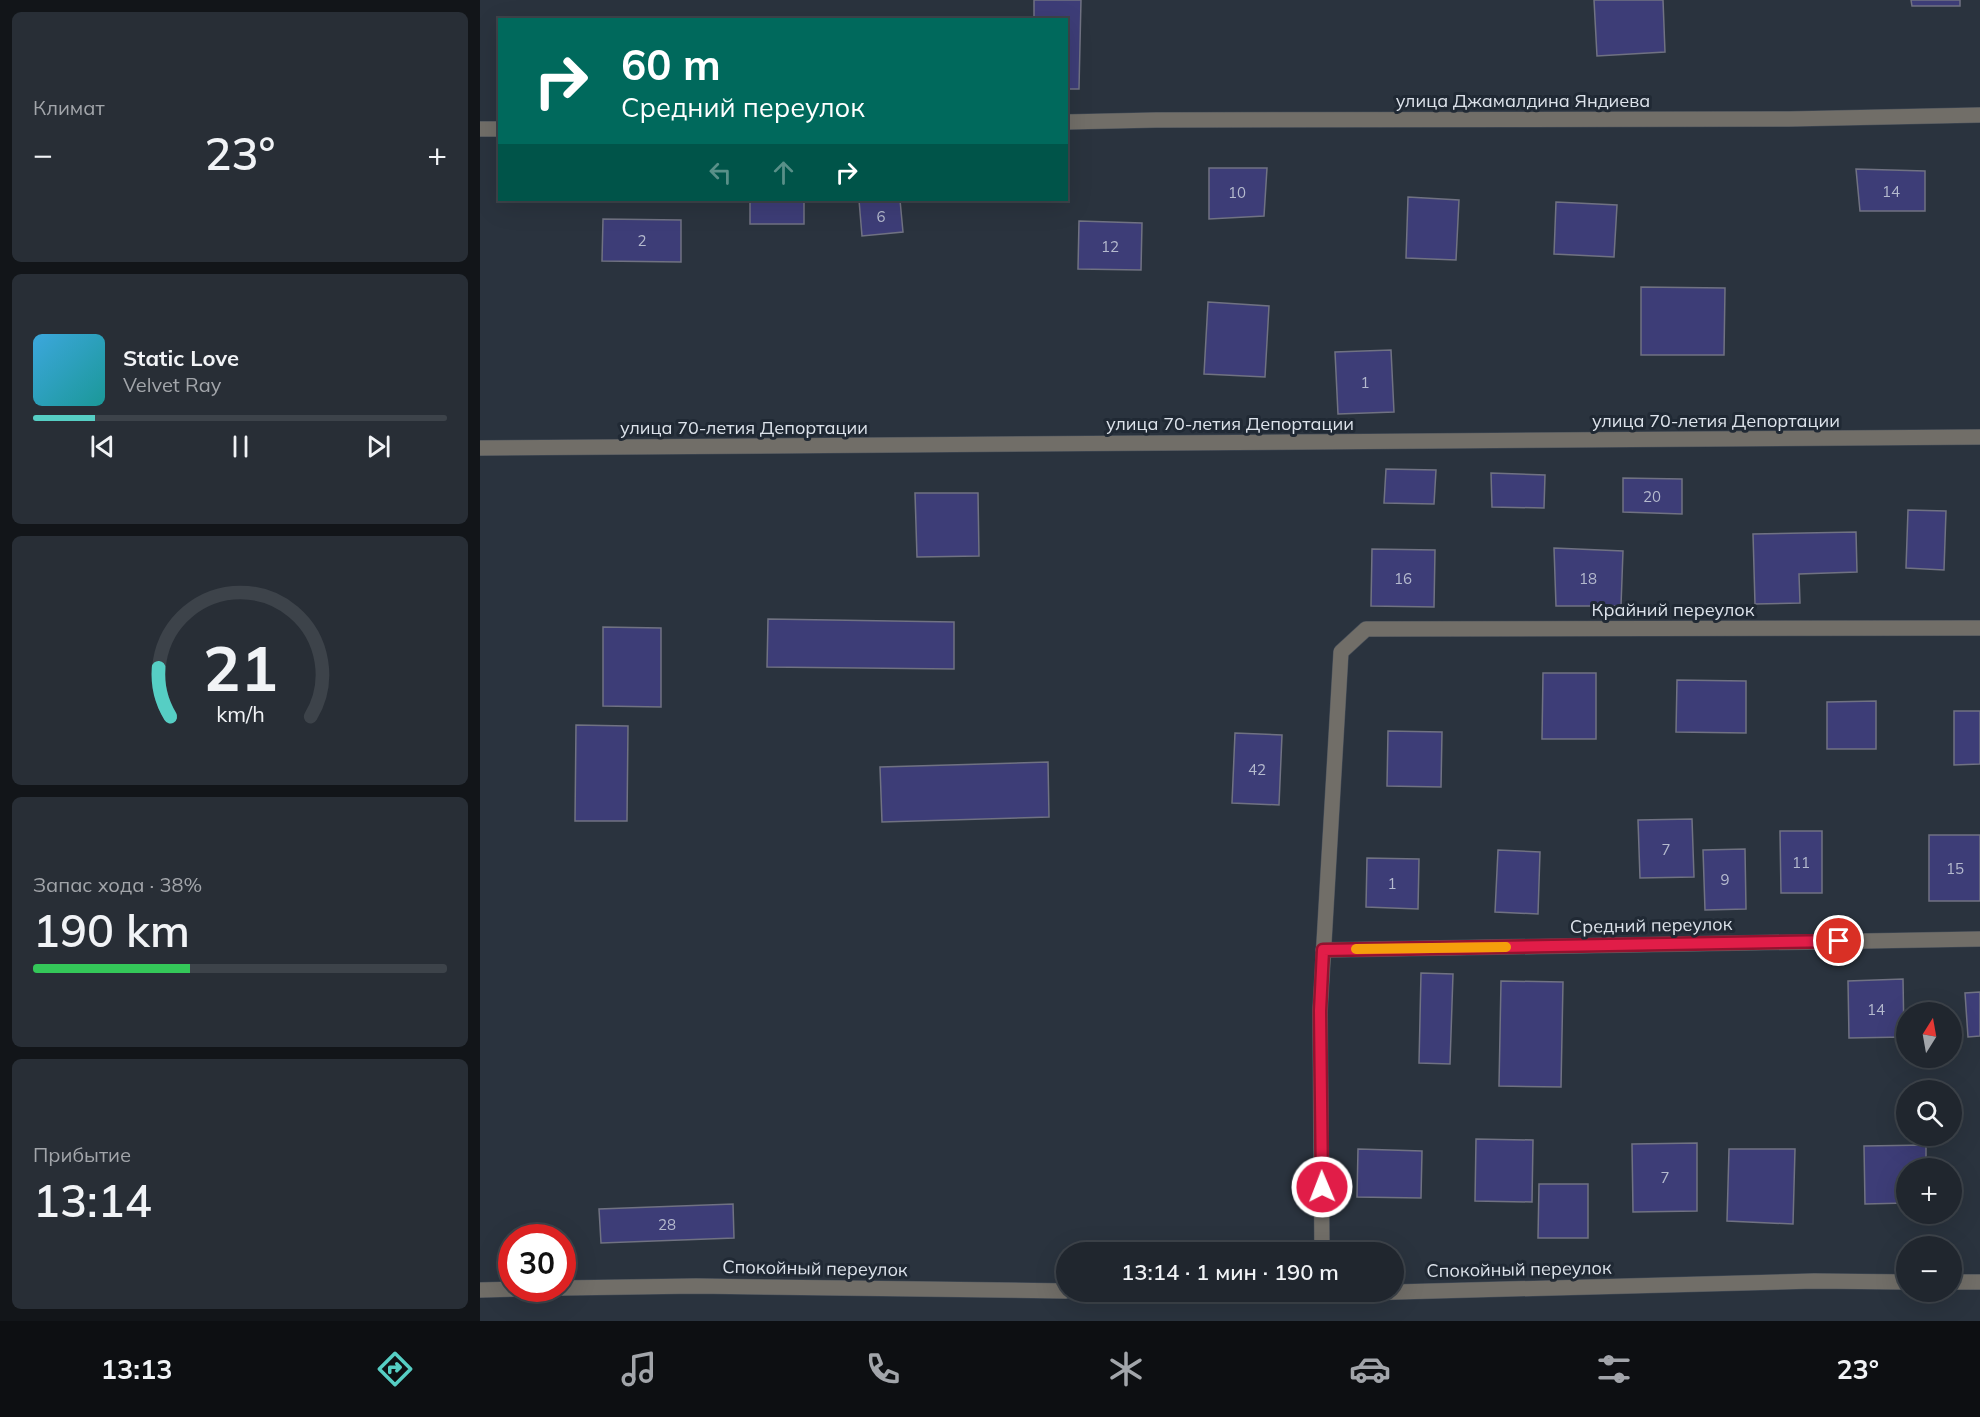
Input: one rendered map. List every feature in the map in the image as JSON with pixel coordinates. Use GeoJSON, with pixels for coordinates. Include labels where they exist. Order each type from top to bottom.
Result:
{"type":"FeatureCollection","features":[{"type":"Feature","properties":{"kind":"street","name":"улица Джамалдина Яндиева"},"geometry":{"type":"LineString","coordinates":[[1068,122],[1789,119],[1980,115]]}},
{"type":"Feature","properties":{"kind":"street"},"geometry":{"type":"LineString","coordinates":[[480,129],[498,129]]}},
{"type":"Feature","properties":{"kind":"street","name":"улица 70-летия Депортации"},"geometry":{"type":"LineString","coordinates":[[480,448],[1980,437]]}},
{"type":"Feature","properties":{"kind":"street","name":"Крайний переулок"},"geometry":{"type":"LineString","coordinates":[[1323,950],[1341,651],[1366,629],[1980,628]]}},
{"type":"Feature","properties":{"kind":"street","name":"Средний переулок"},"geometry":{"type":"LineString","coordinates":[[1323,950],[1980,939]]}},
{"type":"Feature","properties":{"kind":"street"},"geometry":{"type":"LineString","coordinates":[[1322,1242],[1320,1011],[1323,950]]}},
{"type":"Feature","properties":{"kind":"street","name":"Спокойный переулок"},"geometry":{"type":"LineString","coordinates":[[1404,1291],[1814,1281],[1896,1282]]}},
{"type":"Feature","properties":{"kind":"street"},"geometry":{"type":"LineString","coordinates":[[1962,1282],[1980,1282]]}},
{"type":"Feature","properties":{"kind":"street","name":"Спокойный переулок"},"geometry":{"type":"LineString","coordinates":[[576,1288],[696,1286],[1056,1291]]}},
{"type":"Feature","properties":{"kind":"street"},"geometry":{"type":"LineString","coordinates":[[480,1290],[498,1289]]}},
{"type":"Feature","properties":{"kind":"building"},"geometry":{"type":"Polygon","coordinates":[[[1034,0],[1081,0],[1079,89],[1068,89],[1068,18],[1034,18],[1034,0]]]}},
{"type":"Feature","properties":{"kind":"building"},"geometry":{"type":"Polygon","coordinates":[[[1594,0],[1663,0],[1665,52],[1597,56],[1594,0]]]}},
{"type":"Feature","properties":{"kind":"building"},"geometry":{"type":"Polygon","coordinates":[[[1911,0],[1960,0],[1960,6],[1912,6],[1911,0]]]}},
{"type":"Feature","properties":{"kind":"building"},"geometry":{"type":"Polygon","coordinates":[[[1209,168],[1267,168],[1264,216],[1209,219],[1209,168]]]}},
{"type":"Feature","properties":{"kind":"building"},"geometry":{"type":"Polygon","coordinates":[[[1856,169],[1925,171],[1925,211],[1860,211],[1856,169]]]}},
{"type":"Feature","properties":{"kind":"building"},"geometry":{"type":"Polygon","coordinates":[[[1408,197],[1459,200],[1456,260],[1406,258],[1408,197]]]}},
{"type":"Feature","properties":{"kind":"building"},"geometry":{"type":"Polygon","coordinates":[[[750,201],[804,201],[804,224],[750,224],[750,201]]]}},
{"type":"Feature","properties":{"kind":"building"},"geometry":{"type":"Polygon","coordinates":[[[859,201],[900,201],[903,232],[862,236],[859,201]]]}},
{"type":"Feature","properties":{"kind":"building"},"geometry":{"type":"Polygon","coordinates":[[[1556,202],[1617,205],[1614,257],[1554,254],[1556,202]]]}},
{"type":"Feature","properties":{"kind":"building"},"geometry":{"type":"Polygon","coordinates":[[[603,219],[681,220],[681,262],[602,261],[603,219]]]}},
{"type":"Feature","properties":{"kind":"building"},"geometry":{"type":"Polygon","coordinates":[[[1079,221],[1142,223],[1141,270],[1078,269],[1079,221]]]}},
{"type":"Feature","properties":{"kind":"building"},"geometry":{"type":"Polygon","coordinates":[[[1641,287],[1725,288],[1724,355],[1641,355],[1641,287]]]}},
{"type":"Feature","properties":{"kind":"building"},"geometry":{"type":"Polygon","coordinates":[[[1208,302],[1269,306],[1265,377],[1204,374],[1208,302]]]}},
{"type":"Feature","properties":{"kind":"building"},"geometry":{"type":"Polygon","coordinates":[[[1391,350],[1394,412],[1338,414],[1335,352],[1391,350]]]}},
{"type":"Feature","properties":{"kind":"building"},"geometry":{"type":"Polygon","coordinates":[[[1386,469],[1436,470],[1434,504],[1384,503],[1386,469]]]}},
{"type":"Feature","properties":{"kind":"building"},"geometry":{"type":"Polygon","coordinates":[[[1491,473],[1545,475],[1544,508],[1492,507],[1491,473]]]}},
{"type":"Feature","properties":{"kind":"building"},"geometry":{"type":"Polygon","coordinates":[[[1623,478],[1682,479],[1682,514],[1623,512],[1623,478]]]}},
{"type":"Feature","properties":{"kind":"building"},"geometry":{"type":"Polygon","coordinates":[[[915,493],[978,493],[979,556],[917,557],[915,493]]]}},
{"type":"Feature","properties":{"kind":"building"},"geometry":{"type":"Polygon","coordinates":[[[1908,510],[1946,511],[1944,570],[1906,568],[1908,510]]]}},
{"type":"Feature","properties":{"kind":"building"},"geometry":{"type":"Polygon","coordinates":[[[1856,532],[1857,572],[1799,574],[1800,603],[1755,604],[1753,534],[1856,532]]]}},
{"type":"Feature","properties":{"kind":"building"},"geometry":{"type":"Polygon","coordinates":[[[1554,548],[1623,551],[1621,606],[1556,606],[1554,548]]]}},
{"type":"Feature","properties":{"kind":"building"},"geometry":{"type":"Polygon","coordinates":[[[1372,549],[1435,550],[1434,607],[1371,606],[1372,549]]]}},
{"type":"Feature","properties":{"kind":"building"},"geometry":{"type":"Polygon","coordinates":[[[768,619],[954,622],[954,669],[767,667],[768,619]]]}},
{"type":"Feature","properties":{"kind":"building"},"geometry":{"type":"Polygon","coordinates":[[[603,627],[661,628],[661,707],[603,706],[603,627]]]}},
{"type":"Feature","properties":{"kind":"building"},"geometry":{"type":"Polygon","coordinates":[[[1543,673],[1596,673],[1596,739],[1542,739],[1543,673]]]}},
{"type":"Feature","properties":{"kind":"building"},"geometry":{"type":"Polygon","coordinates":[[[1677,680],[1746,681],[1746,733],[1676,732],[1677,680]]]}},
{"type":"Feature","properties":{"kind":"building"},"geometry":{"type":"Polygon","coordinates":[[[1876,701],[1876,749],[1827,749],[1827,702],[1876,701]]]}},
{"type":"Feature","properties":{"kind":"building"},"geometry":{"type":"Polygon","coordinates":[[[1954,711],[1980,711],[1980,764],[1954,765],[1954,711]]]}},
{"type":"Feature","properties":{"kind":"building"},"geometry":{"type":"Polygon","coordinates":[[[576,725],[628,726],[627,821],[575,821],[576,725]]]}},
{"type":"Feature","properties":{"kind":"building"},"geometry":{"type":"Polygon","coordinates":[[[1388,731],[1442,732],[1441,787],[1387,786],[1388,731]]]}},
{"type":"Feature","properties":{"kind":"building"},"geometry":{"type":"Polygon","coordinates":[[[1235,733],[1282,735],[1279,805],[1232,803],[1235,733]]]}},
{"type":"Feature","properties":{"kind":"building"},"geometry":{"type":"Polygon","coordinates":[[[1048,762],[1049,817],[882,822],[880,767],[1048,762]]]}},
{"type":"Feature","properties":{"kind":"building"},"geometry":{"type":"Polygon","coordinates":[[[1692,819],[1694,877],[1640,878],[1638,820],[1692,819]]]}},
{"type":"Feature","properties":{"kind":"building"},"geometry":{"type":"Polygon","coordinates":[[[1780,831],[1822,831],[1822,893],[1781,893],[1780,831]]]}},
{"type":"Feature","properties":{"kind":"building"},"geometry":{"type":"Polygon","coordinates":[[[1929,835],[1980,835],[1980,901],[1929,901],[1929,835]]]}},
{"type":"Feature","properties":{"kind":"building"},"geometry":{"type":"Polygon","coordinates":[[[1745,849],[1746,909],[1705,910],[1703,850],[1745,849]]]}},
{"type":"Feature","properties":{"kind":"building"},"geometry":{"type":"Polygon","coordinates":[[[1498,850],[1540,852],[1538,914],[1495,912],[1498,850]]]}},
{"type":"Feature","properties":{"kind":"building"},"geometry":{"type":"Polygon","coordinates":[[[1367,858],[1419,859],[1418,909],[1366,907],[1367,858]]]}},
{"type":"Feature","properties":{"kind":"building"},"geometry":{"type":"Polygon","coordinates":[[[1421,973],[1453,974],[1450,1064],[1419,1063],[1421,973]]]}},
{"type":"Feature","properties":{"kind":"building"},"geometry":{"type":"Polygon","coordinates":[[[1903,979],[1903,1002],[1896,1002],[1896,1037],[1849,1038],[1848,981],[1903,979]]]}},
{"type":"Feature","properties":{"kind":"building"},"geometry":{"type":"Polygon","coordinates":[[[1501,981],[1563,982],[1561,1087],[1499,1086],[1501,981]]]}},
{"type":"Feature","properties":{"kind":"building"},"geometry":{"type":"Polygon","coordinates":[[[1980,992],[1980,1036],[1968,1037],[1965,993],[1980,992]]]}},
{"type":"Feature","properties":{"kind":"building"},"geometry":{"type":"Polygon","coordinates":[[[1476,1139],[1533,1140],[1532,1202],[1475,1201],[1476,1139]]]}},
{"type":"Feature","properties":{"kind":"building"},"geometry":{"type":"Polygon","coordinates":[[[1697,1143],[1697,1211],[1633,1212],[1632,1144],[1697,1143]]]}},
{"type":"Feature","properties":{"kind":"building"},"geometry":{"type":"Polygon","coordinates":[[[1864,1146],[1926,1146],[1926,1158],[1896,1158],[1896,1203],[1865,1204],[1864,1146]]]}},
{"type":"Feature","properties":{"kind":"building"},"geometry":{"type":"Polygon","coordinates":[[[1358,1149],[1422,1151],[1421,1198],[1357,1197],[1358,1149]]]}},
{"type":"Feature","properties":{"kind":"building"},"geometry":{"type":"Polygon","coordinates":[[[1729,1149],[1795,1149],[1793,1224],[1727,1221],[1729,1149]]]}},
{"type":"Feature","properties":{"kind":"building"},"geometry":{"type":"Polygon","coordinates":[[[1539,1184],[1588,1184],[1588,1238],[1538,1238],[1539,1184]]]}},
{"type":"Feature","properties":{"kind":"building"},"geometry":{"type":"Polygon","coordinates":[[[733,1204],[734,1238],[601,1243],[599,1209],[733,1204]]]}},
{"type":"Feature","properties":{"kind":"slow traffic"},"geometry":{"type":"LineString","coordinates":[[1356,949],[1506,947]]}},
{"type":"Feature","properties":{"kind":"route"},"geometry":{"type":"LineString","coordinates":[[1322,1187],[1320,1011],[1323,950],[1839,941]]}}]}
